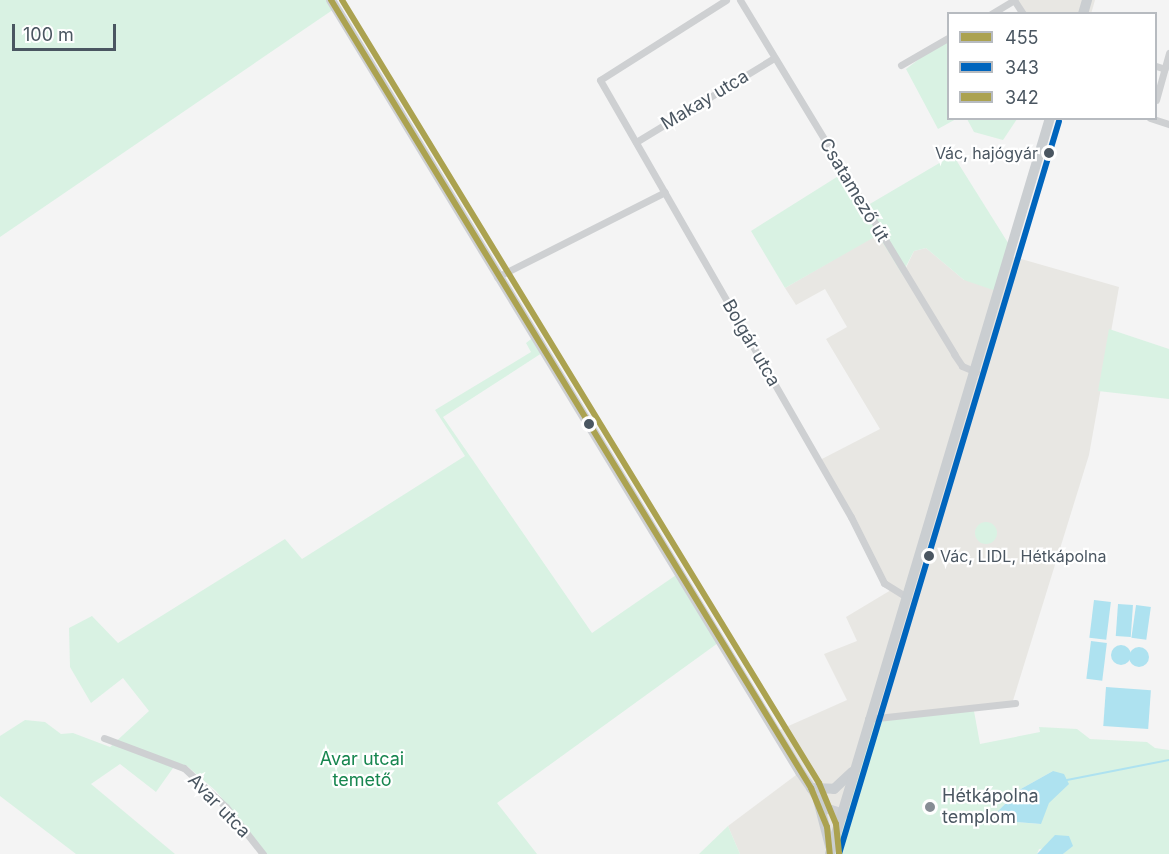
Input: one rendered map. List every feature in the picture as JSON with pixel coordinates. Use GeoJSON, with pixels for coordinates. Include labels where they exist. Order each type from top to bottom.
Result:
{"type":"FeatureCollection","features":[{"type":"Feature","properties":{"kind":"main road"},"geometry":{"type":"LineString","coordinates":[[331,0],[497,277],[818,800],[829,811],[843,814]]}},
{"type":"Feature","properties":{"kind":"main road"},"geometry":{"type":"LineString","coordinates":[[831,853],[868,719],[908,598],[1049,120]]}},
{"type":"Feature","properties":{"kind":"main road"},"geometry":{"type":"LineString","coordinates":[[811,788],[834,789],[854,770]]}},
{"type":"Feature","properties":{"kind":"main road"},"geometry":{"type":"LineString","coordinates":[[818,800],[831,853]]}},
{"type":"Feature","properties":{"kind":"street","name":"Bolgár utca"},"geometry":{"type":"LineString","coordinates":[[726,0],[600,80],[851,517],[884,583],[908,598]]}},
{"type":"Feature","properties":{"kind":"street","name":"Csatamező út"},"geometry":{"type":"LineString","coordinates":[[740,0],[954,354],[962,366],[975,372]]}},
{"type":"Feature","properties":{"kind":"street"},"geometry":{"type":"LineString","coordinates":[[994,12],[1014,0]]}},
{"type":"Feature","properties":{"kind":"street"},"geometry":{"type":"LineString","coordinates":[[902,65],[947,39]]}},
{"type":"Feature","properties":{"kind":"street"},"geometry":{"type":"LineString","coordinates":[[1157,93],[1169,53]]}},
{"type":"Feature","properties":{"kind":"street","name":"Makay utca"},"geometry":{"type":"LineString","coordinates":[[636,142],[774,58]]}},
{"type":"Feature","properties":{"kind":"street"},"geometry":{"type":"LineString","coordinates":[[1157,67],[1164,69]]}},
{"type":"Feature","properties":{"kind":"street"},"geometry":{"type":"LineString","coordinates":[[497,277],[665,192]]}},
{"type":"Feature","properties":{"kind":"street"},"geometry":{"type":"LineString","coordinates":[[868,719],[1015,703]]}},
{"type":"Feature","properties":{"kind":"street","name":"Avar utca"},"geometry":{"type":"LineString","coordinates":[[104,738],[184,768],[226,807],[263,854]]}},
{"type":"Feature","properties":{"kind":"shaded area"},"geometry":{"type":"Polygon","coordinates":[[[1012,0],[1095,0],[1092,12],[1020,12],[1012,0]]]}},
{"type":"Feature","properties":{"kind":"shaded area"},"geometry":{"type":"Polygon","coordinates":[[[878,234],[903,274],[914,251],[926,248],[964,280],[1007,255],[1119,287],[1089,455],[1011,707],[865,721],[828,854],[740,854],[728,826],[800,772],[775,732],[847,700],[824,654],[857,641],[846,617],[891,590],[818,461],[880,429],[826,339],[847,327],[825,289],[796,305],[785,288],[878,234]]]}},
{"type":"Feature","properties":{"kind":"green space"},"geometry":{"type":"Polygon","coordinates":[[[0,0],[328,0],[334,9],[0,237],[0,0]]]}},
{"type":"Feature","properties":{"kind":"green space"},"geometry":{"type":"Polygon","coordinates":[[[947,38],[947,120],[954,120],[938,129],[906,69],[947,38]]]}},
{"type":"Feature","properties":{"kind":"green space"},"geometry":{"type":"Polygon","coordinates":[[[968,120],[1016,120],[1003,140],[974,132],[968,120]]]}},
{"type":"Feature","properties":{"kind":"green space"},"geometry":{"type":"Polygon","coordinates":[[[953,155],[1010,246],[996,291],[964,280],[926,248],[914,251],[902,274],[878,235],[785,288],[751,231],[840,175],[863,208],[953,155]]]}},
{"type":"Feature","properties":{"kind":"green space"},"geometry":{"type":"Polygon","coordinates":[[[1109,329],[1169,349],[1169,399],[1098,391],[1109,329]]]}},
{"type":"Feature","properties":{"kind":"green space","name":"Avar utcai temető"},"geometry":{"type":"Polygon","coordinates":[[[535,336],[545,351],[443,417],[592,633],[679,573],[718,643],[497,803],[537,854],[267,854],[216,791],[187,766],[173,768],[156,792],[120,764],[91,784],[175,854],[76,854],[0,796],[0,736],[25,720],[45,722],[61,734],[73,733],[110,747],[149,711],[123,678],[91,703],[70,667],[69,628],[92,616],[118,643],[285,539],[302,559],[465,456],[435,410],[531,352],[526,343],[535,336]]]}},
{"type":"Feature","properties":{"kind":"green space"},"geometry":{"type":"Polygon","coordinates":[[[986,522],[994,525],[997,533],[994,541],[986,544],[978,541],[975,533],[978,525],[986,522]]]}},
{"type":"Feature","properties":{"kind":"green space"},"geometry":{"type":"Polygon","coordinates":[[[974,711],[980,744],[1040,732],[1039,727],[1077,729],[1090,739],[1147,742],[1155,748],[1169,750],[1169,854],[1063,854],[1072,846],[1039,849],[1037,854],[828,854],[865,721],[974,711]],[[1053,771],[1019,790],[998,811],[1004,821],[1040,824],[1053,771]]]}},
{"type":"Feature","properties":{"kind":"green space"},"geometry":{"type":"Polygon","coordinates":[[[728,826],[740,854],[699,854],[728,826]]]}},
{"type":"Feature","properties":{"kind":"water"},"geometry":{"type":"Polygon","coordinates":[[[1094,600],[1111,602],[1106,640],[1089,638],[1094,600]]]}},
{"type":"Feature","properties":{"kind":"water"},"geometry":{"type":"Polygon","coordinates":[[[1118,604],[1133,605],[1131,637],[1116,636],[1118,604]]]}},
{"type":"Feature","properties":{"kind":"water"},"geometry":{"type":"Polygon","coordinates":[[[1136,605],[1151,607],[1146,640],[1131,638],[1136,605]]]}},
{"type":"Feature","properties":{"kind":"water"},"geometry":{"type":"Polygon","coordinates":[[[1091,641],[1107,643],[1102,681],[1086,679],[1091,641]]]}},
{"type":"Feature","properties":{"kind":"water"},"geometry":{"type":"Polygon","coordinates":[[[1121,645],[1128,648],[1131,655],[1128,662],[1121,665],[1114,662],[1111,655],[1114,648],[1121,645]]]}},
{"type":"Feature","properties":{"kind":"water"},"geometry":{"type":"Polygon","coordinates":[[[1139,647],[1146,650],[1149,657],[1146,664],[1139,667],[1132,664],[1129,657],[1132,650],[1139,647]]]}},
{"type":"Feature","properties":{"kind":"water"},"geometry":{"type":"Polygon","coordinates":[[[1106,687],[1151,690],[1148,729],[1103,726],[1106,687]]]}},
{"type":"Feature","properties":{"kind":"water"},"geometry":{"type":"Polygon","coordinates":[[[1053,771],[1064,774],[1069,784],[1049,803],[1041,824],[1004,821],[998,811],[1019,790],[1053,771]]]}},
{"type":"Feature","properties":{"kind":"water"},"geometry":{"type":"Polygon","coordinates":[[[1055,835],[1069,836],[1073,846],[1063,854],[1037,854],[1055,835]]]}},
{"type":"Feature","properties":{"kind":"waterway"},"geometry":{"type":"LineString","coordinates":[[1067,780],[1169,760]]}},
{"type":"Feature","properties":{"kind":"transit line","name":"455"},"geometry":{"type":"LineString","coordinates":[[331,0],[811,788],[827,827],[830,854]]}},
{"type":"Feature","properties":{"kind":"transit line","name":"342"},"geometry":{"type":"LineString","coordinates":[[342,0],[819,783],[836,824],[839,853]]}},
{"type":"Feature","properties":{"kind":"transit line","name":"343"},"geometry":{"type":"LineString","coordinates":[[839,854],[1059,121]]}},
{"type":"Feature","properties":{"kind":"place","name":"Vác, hajógyár"},"geometry":{"type":"Point","coordinates":[1049,153]}},
{"type":"Feature","properties":{"kind":"place","name":"Vác, LIDL, Hétkápolna"},"geometry":{"type":"Point","coordinates":[929,556]}},
{"type":"Feature","properties":{"kind":"place","name":"Hétkápolna templom"},"geometry":{"type":"Point","coordinates":[930,807]}}]}
